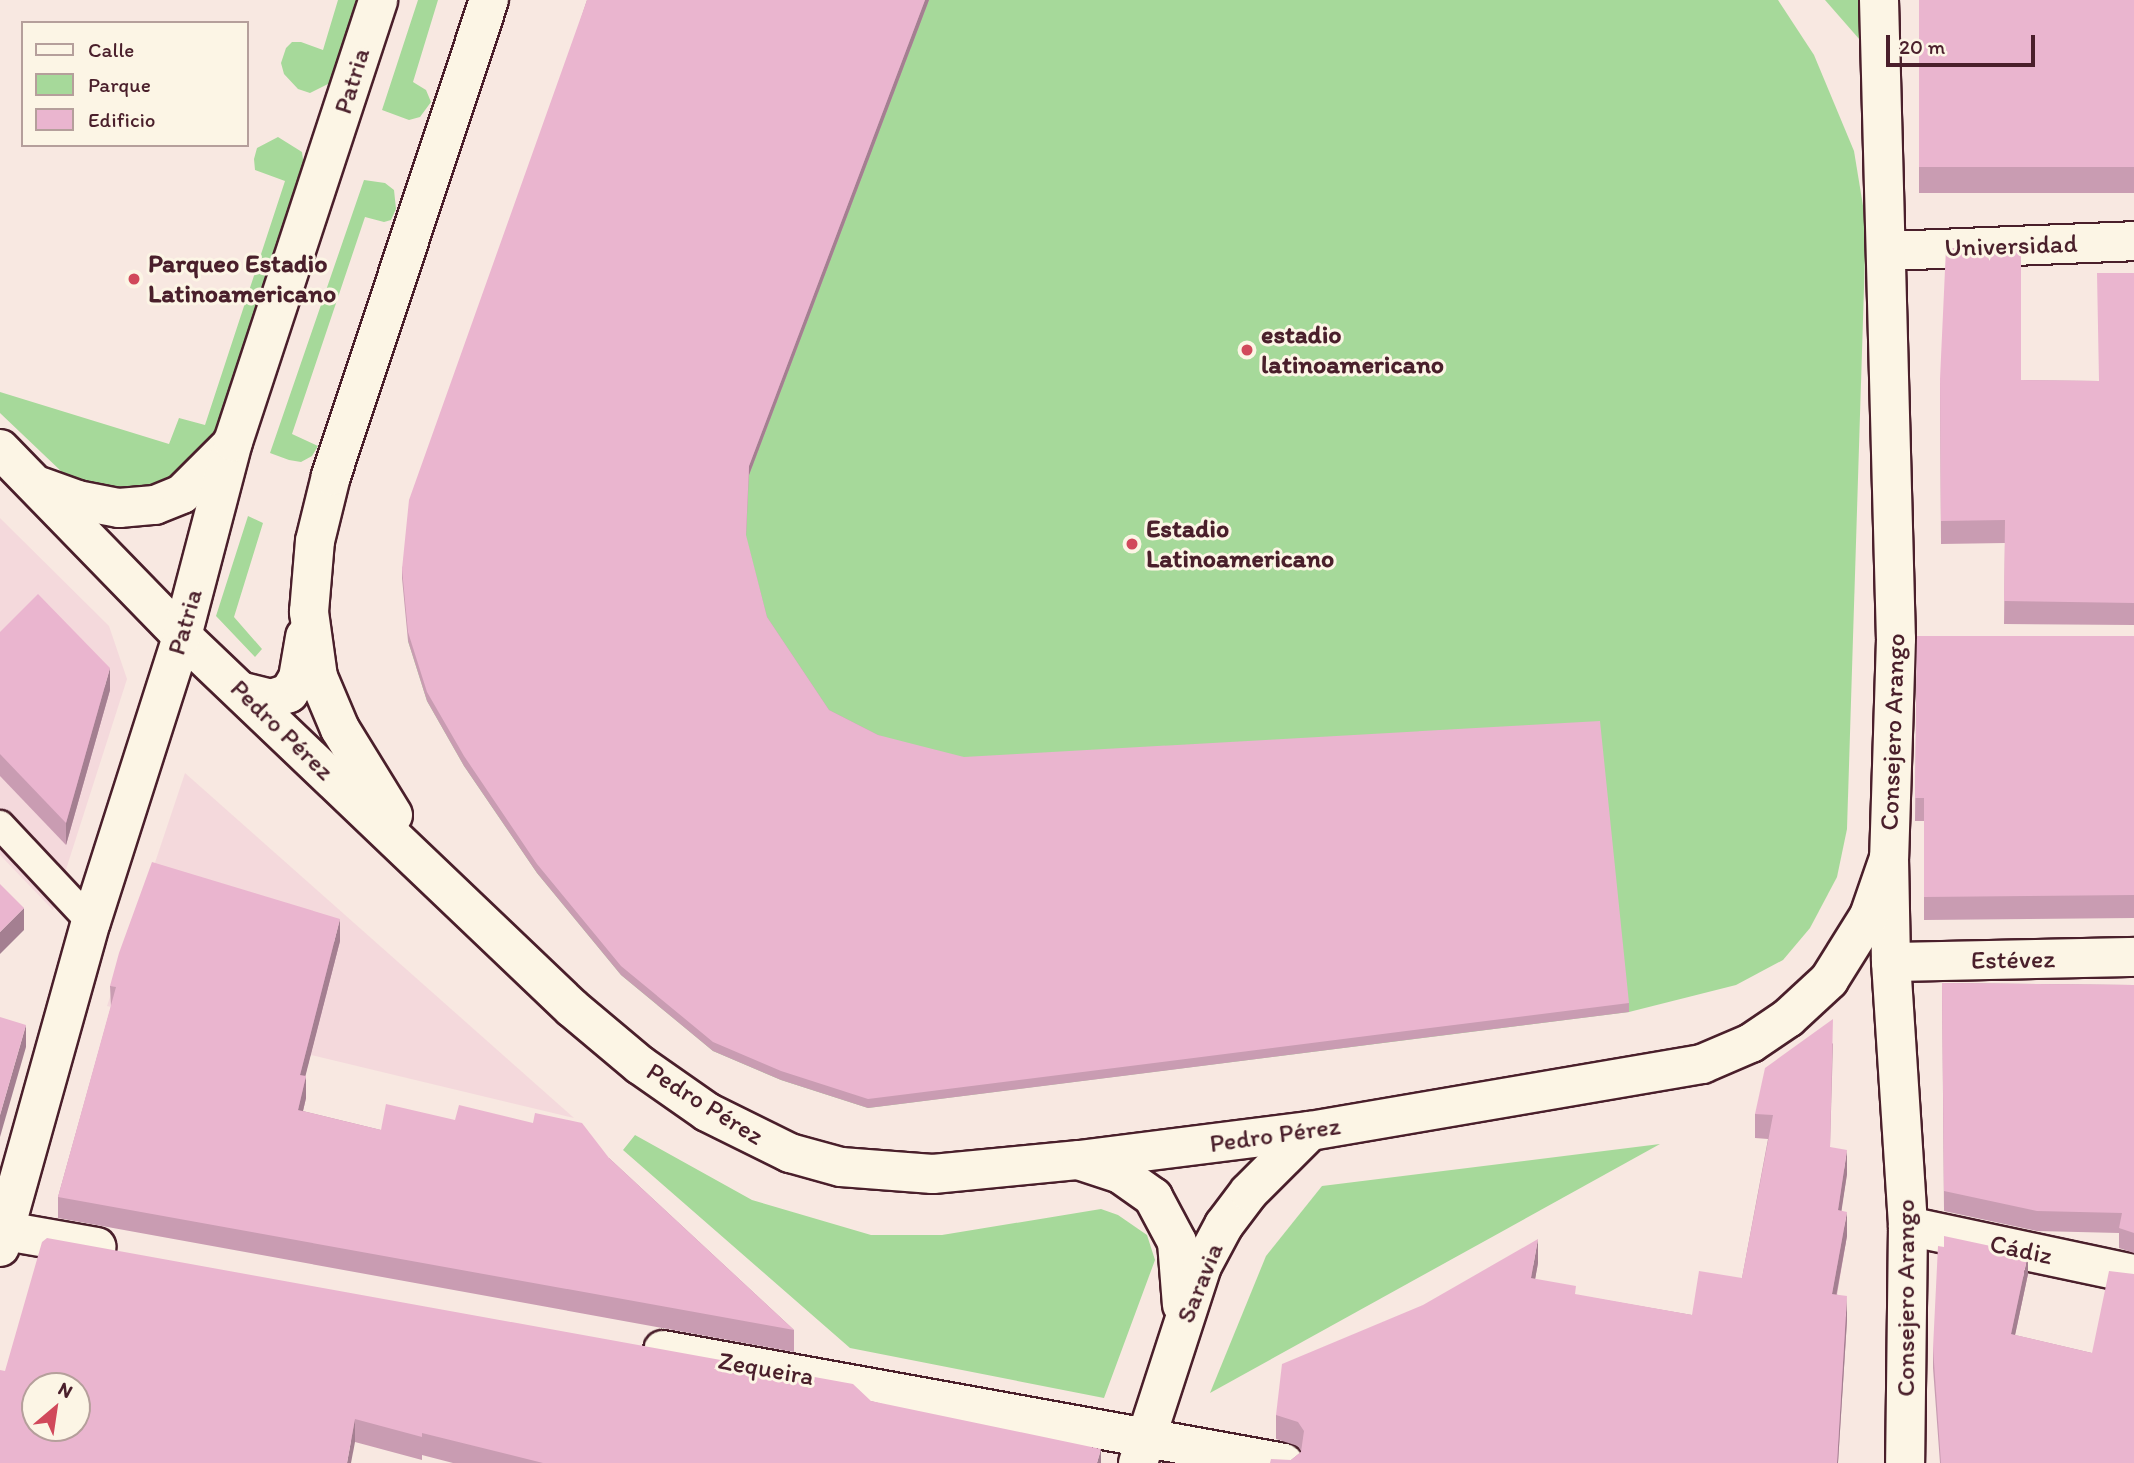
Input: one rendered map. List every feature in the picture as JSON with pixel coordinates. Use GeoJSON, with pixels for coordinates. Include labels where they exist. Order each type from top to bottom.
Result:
{"type":"FeatureCollection","features":[{"type":"Feature","properties":{"kind":"street","name":"Patria"},"geometry":{"type":"LineString","coordinates":[[2,1236],[91,922],[182,636],[233,442],[378,0]]}},
{"type":"Feature","properties":{"kind":"street"},"geometry":{"type":"LineString","coordinates":[[243,692],[271,699],[289,693],[298,678],[309,612],[315,541],[331,476],[489,0]]}},
{"type":"Feature","properties":{"kind":"street","name":"Consejero Arango"},"geometry":{"type":"LineString","coordinates":[[1879,0],[1889,251],[1910,639],[1889,858],[1891,962],[1908,1226],[1905,1463]]}},
{"type":"Feature","properties":{"kind":"street","name":"Universidad"},"geometry":{"type":"LineString","coordinates":[[1889,251],[2134,240]]}},
{"type":"Feature","properties":{"kind":"street"},"geometry":{"type":"LineString","coordinates":[[36,484],[98,504],[155,505],[183,494],[233,442]]}},
{"type":"Feature","properties":{"kind":"street","name":"Pedro Pérez"},"geometry":{"type":"LineString","coordinates":[[0,449],[182,636],[572,1008],[640,1065],[749,1136],[841,1167],[889,1173],[933,1174],[1079,1160],[1310,1131],[1702,1064],[1751,1043],[1787,1018],[1829,980],[1855,966],[1891,962]]}},
{"type":"Feature","properties":{"kind":"street"},"geometry":{"type":"LineString","coordinates":[[309,612],[318,677],[340,729],[368,779],[440,882]]}},
{"type":"Feature","properties":{"kind":"street","name":"Pedro Pérez"},"geometry":{"type":"LineString","coordinates":[[1829,980],[1869,916],[1889,858]]}},
{"type":"Feature","properties":{"kind":"street","name":"Estévez"},"geometry":{"type":"LineString","coordinates":[[1891,962],[2134,957]]}},
{"type":"Feature","properties":{"kind":"street","name":"Saravia"},"geometry":{"type":"LineString","coordinates":[[1141,1450],[1202,1266],[1224,1225],[1278,1160],[1310,1131]]}},
{"type":"Feature","properties":{"kind":"street"},"geometry":{"type":"LineString","coordinates":[[1079,1160],[1119,1173],[1153,1196],[1167,1218],[1180,1261],[1182,1325]]}},
{"type":"Feature","properties":{"kind":"street","name":"Cádiz"},"geometry":{"type":"LineString","coordinates":[[1908,1226],[2134,1274]]}},
{"type":"Feature","properties":{"kind":"street"},"geometry":{"type":"LineString","coordinates":[[2,1236],[129,1253]]}},
{"type":"Feature","properties":{"kind":"street","name":"Zequeira"},"geometry":{"type":"LineString","coordinates":[[623,1343],[1141,1450],[1284,1463]]}},
{"type":"Feature","properties":{"kind":"lane"},"geometry":{"type":"LineString","coordinates":[[0,825],[91,922]]}},
{"type":"Feature","properties":{"kind":"shaded area"},"geometry":{"type":"Polygon","coordinates":[[[0,518],[109,626],[127,679],[53,910],[0,855],[0,518]]]}},
{"type":"Feature","properties":{"kind":"shaded area"},"geometry":{"type":"Polygon","coordinates":[[[185,773],[574,1118],[107,1006],[185,773]]]}},
{"type":"Feature","properties":{"kind":"green space"},"geometry":{"type":"Polygon","coordinates":[[[338,0],[359,0],[332,82],[310,93],[298,89],[284,74],[281,63],[286,48],[292,42],[301,42],[323,50],[338,0]]]}},
{"type":"Feature","properties":{"kind":"green space"},"geometry":{"type":"Polygon","coordinates":[[[418,0],[438,0],[413,82],[426,90],[431,102],[420,117],[409,120],[382,110],[418,0]]]}},
{"type":"Feature","properties":{"kind":"green space","name":"Estadio Latinoamericano"},"geometry":{"type":"Polygon","coordinates":[[[591,0],[1778,0],[1814,55],[1854,151],[1866,224],[1847,829],[1837,877],[1810,928],[1783,960],[1736,985],[1629,1012],[868,1108],[781,1080],[713,1051],[621,975],[537,873],[464,766],[427,701],[408,641],[591,0]]]}},
{"type":"Feature","properties":{"kind":"green space"},"geometry":{"type":"Polygon","coordinates":[[[1825,0],[1859,0],[1860,40],[1825,0]]]}},
{"type":"Feature","properties":{"kind":"green space"},"geometry":{"type":"Polygon","coordinates":[[[278,137],[302,152],[304,167],[218,429],[185,469],[141,489],[85,485],[63,473],[0,413],[0,392],[169,444],[179,418],[205,425],[285,181],[255,170],[254,159],[257,148],[278,137]]]}},
{"type":"Feature","properties":{"kind":"green space"},"geometry":{"type":"Polygon","coordinates":[[[364,180],[385,183],[394,190],[396,209],[391,220],[384,222],[365,217],[292,434],[318,446],[312,456],[301,462],[289,460],[270,453],[364,180]]]}},
{"type":"Feature","properties":{"kind":"green space"},"geometry":{"type":"Polygon","coordinates":[[[248,516],[263,523],[234,617],[262,649],[255,657],[216,616],[248,516]]]}},
{"type":"Feature","properties":{"kind":"green space"},"geometry":{"type":"Polygon","coordinates":[[[635,1135],[752,1200],[871,1235],[942,1235],[1101,1209],[1118,1215],[1147,1235],[1155,1260],[1104,1398],[850,1348],[623,1150],[635,1135]]]}},
{"type":"Feature","properties":{"kind":"green space"},"geometry":{"type":"Polygon","coordinates":[[[1660,1144],[1210,1393],[1266,1256],[1322,1186],[1660,1144]]]}},
{"type":"Feature","properties":{"kind":"building"},"geometry":{"type":"Polygon","coordinates":[[[587,0],[925,0],[749,466],[746,535],[767,617],[829,710],[878,735],[964,757],[1600,721],[1629,1003],[868,1099],[781,1071],[713,1042],[621,966],[537,864],[464,756],[427,692],[408,632],[402,569],[409,500],[587,0]]]}},
{"type":"Feature","properties":{"kind":"building"},"geometry":{"type":"Polygon","coordinates":[[[1919,0],[2134,0],[2134,167],[1919,167],[1919,0]]]}},
{"type":"Feature","properties":{"kind":"building"},"geometry":{"type":"Polygon","coordinates":[[[1946,248],[2021,248],[2021,380],[2099,381],[2097,273],[2134,273],[2134,603],[2004,601],[2005,520],[1941,521],[1940,379],[1946,248]]]}},
{"type":"Feature","properties":{"kind":"building"},"geometry":{"type":"Polygon","coordinates":[[[38,594],[110,668],[66,823],[0,754],[0,632],[38,594]]]}},
{"type":"Feature","properties":{"kind":"building"},"geometry":{"type":"Polygon","coordinates":[[[1917,636],[2134,636],[2134,895],[1924,897],[1924,798],[1915,798],[1917,636]]]}},
{"type":"Feature","properties":{"kind":"building"},"geometry":{"type":"Polygon","coordinates":[[[152,862],[340,919],[300,1075],[306,1076],[298,1110],[381,1130],[386,1104],[455,1120],[459,1105],[533,1123],[535,1113],[582,1123],[609,1158],[794,1330],[58,1197],[116,987],[110,986],[119,953],[152,862]]]}},
{"type":"Feature","properties":{"kind":"building"},"geometry":{"type":"Polygon","coordinates":[[[0,884],[24,908],[0,932],[0,884]]]}},
{"type":"Feature","properties":{"kind":"building"},"geometry":{"type":"Polygon","coordinates":[[[1942,983],[2134,985],[2134,1233],[2119,1228],[2122,1213],[2037,1211],[1944,1191],[1942,983]]]}},
{"type":"Feature","properties":{"kind":"building"},"geometry":{"type":"Polygon","coordinates":[[[0,1017],[26,1025],[0,1115],[0,1017]]]}},
{"type":"Feature","properties":{"kind":"building"},"geometry":{"type":"Polygon","coordinates":[[[1833,1019],[1830,1147],[1847,1150],[1838,1210],[1847,1212],[1832,1294],[1847,1296],[1837,1463],[1270,1463],[1271,1459],[1291,1460],[1301,1452],[1304,1431],[1298,1422],[1276,1415],[1282,1364],[1423,1305],[1538,1239],[1531,1278],[1576,1286],[1575,1294],[1692,1315],[1699,1271],[1742,1278],[1773,1115],[1755,1114],[1765,1068],[1833,1019]]]}},
{"type":"Feature","properties":{"kind":"building"},"geometry":{"type":"Polygon","coordinates":[[[1944,1236],[2028,1254],[2011,1334],[2092,1353],[2109,1271],[2134,1274],[2134,1463],[1941,1463],[1933,1348],[1938,1246],[1944,1247],[1944,1236]]]}},
{"type":"Feature","properties":{"kind":"building"},"geometry":{"type":"Polygon","coordinates":[[[47,1238],[853,1384],[871,1401],[1101,1449],[1097,1463],[543,1463],[422,1433],[422,1437],[355,1419],[347,1463],[0,1463],[0,1370],[5,1371],[42,1242],[47,1238]]]}},
{"type":"Feature","properties":{"kind":"place","name":"Parqueo Estadio Latinoamericano"},"geometry":{"type":"Point","coordinates":[134,279]}},
{"type":"Feature","properties":{"kind":"place","name":"estadio latinoamericano"},"geometry":{"type":"Point","coordinates":[1247,350]}},
{"type":"Feature","properties":{"kind":"place","name":"Estadio Latinoamericano"},"geometry":{"type":"Point","coordinates":[1132,544]}}]}
